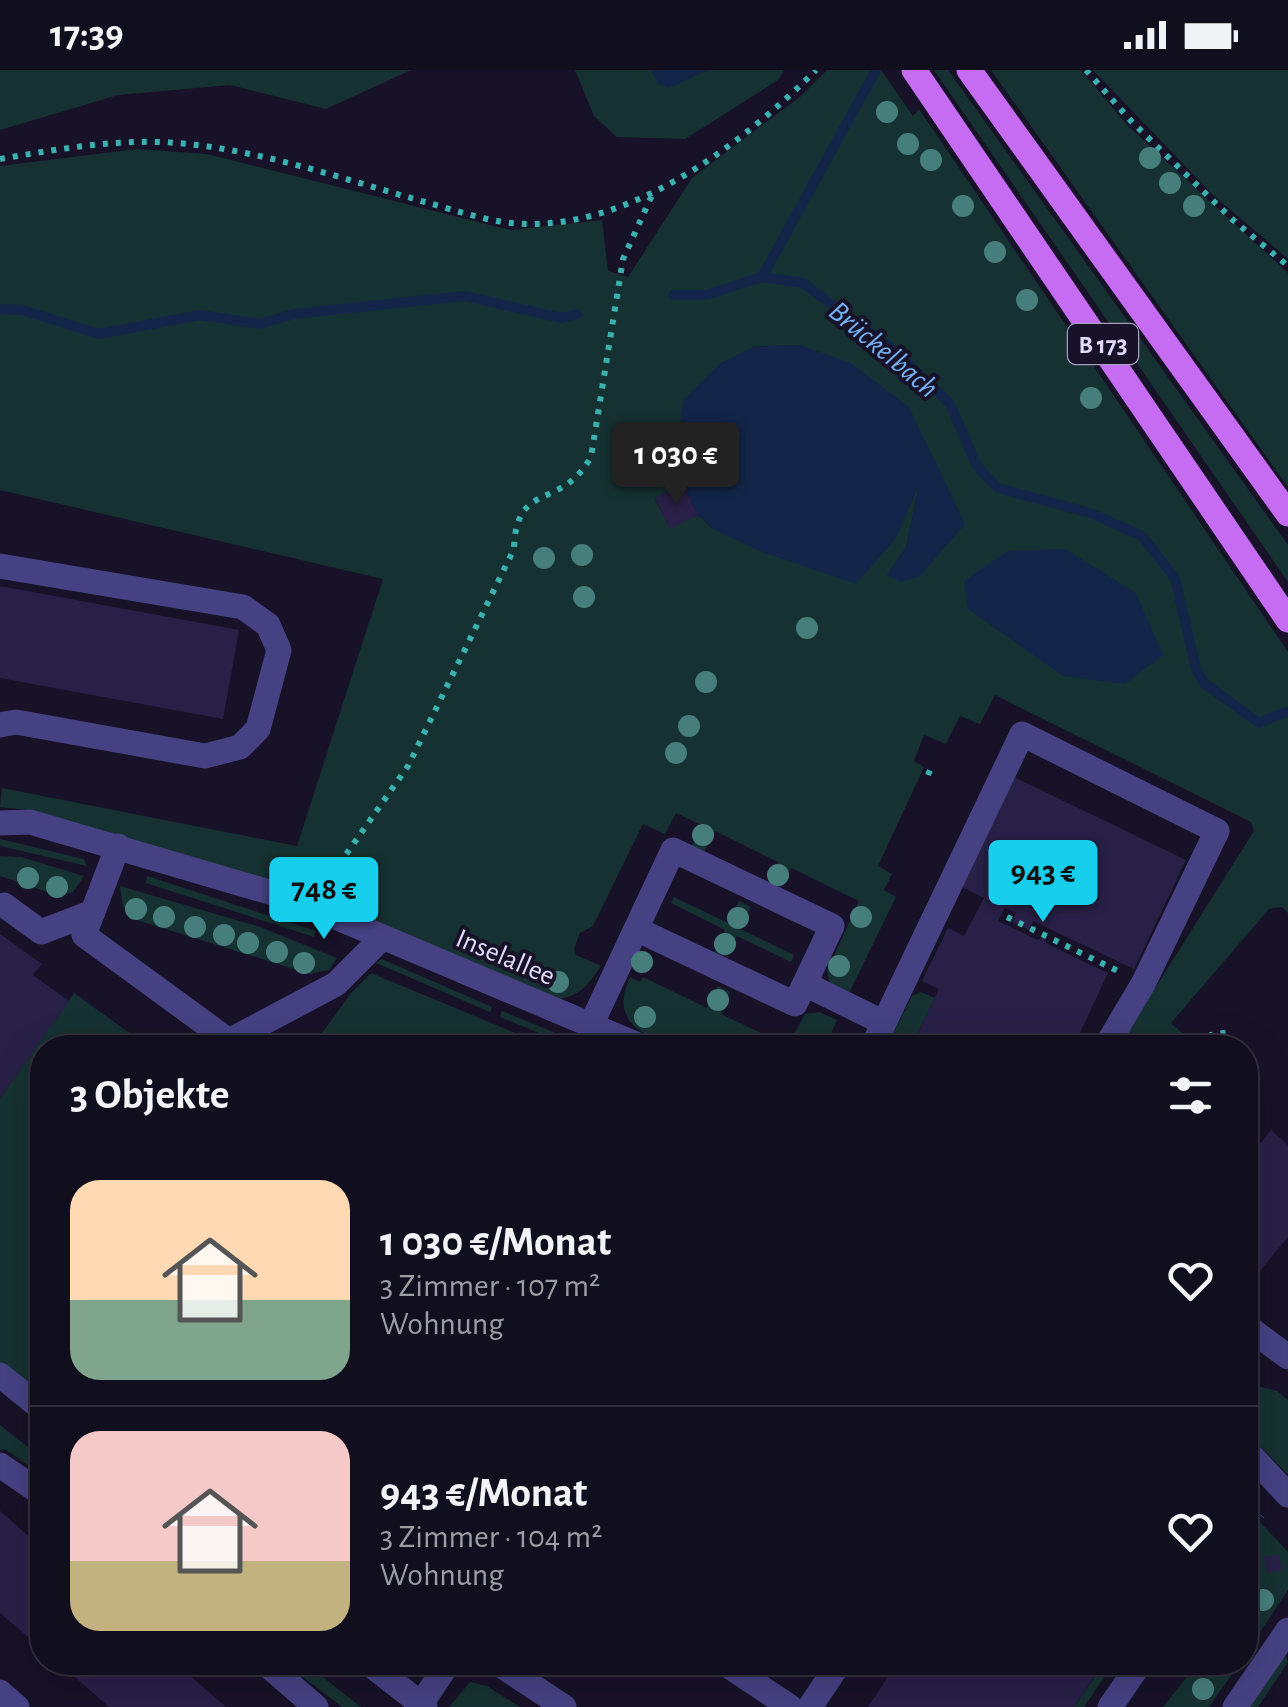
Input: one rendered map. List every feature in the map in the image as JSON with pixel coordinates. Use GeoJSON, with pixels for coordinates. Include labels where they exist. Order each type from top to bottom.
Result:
{"type":"FeatureCollection","features":[{"type":"Feature","properties":{"kind":"main road","name":"B 173"},"geometry":{"type":"LineString","coordinates":[[914,70],[1288,620]]}},
{"type":"Feature","properties":{"kind":"main road","name":"B 173"},"geometry":{"type":"LineString","coordinates":[[969,70],[1288,514]]}},
{"type":"Feature","properties":{"kind":"street"},"geometry":{"type":"LineString","coordinates":[[0,566],[243,607],[268,625],[279,650],[258,728],[240,747],[205,756],[16,722],[0,724]]}},
{"type":"Feature","properties":{"kind":"street"},"geometry":{"type":"LineString","coordinates":[[878,1035],[1022,734],[1217,831],[1143,984],[1113,1035]]}},
{"type":"Feature","properties":{"kind":"street","name":"Inselallee"},"geometry":{"type":"LineString","coordinates":[[0,823],[30,822],[310,906],[614,1035]]}},
{"type":"Feature","properties":{"kind":"street"},"geometry":{"type":"LineString","coordinates":[[118,846],[84,935],[221,1035]]}},
{"type":"Feature","properties":{"kind":"street"},"geometry":{"type":"LineString","coordinates":[[591,1025],[673,850],[832,926],[794,1004],[636,929]]}},
{"type":"Feature","properties":{"kind":"street"},"geometry":{"type":"LineString","coordinates":[[4,905],[41,932],[93,912]]}},
{"type":"Feature","properties":{"kind":"street"},"geometry":{"type":"LineString","coordinates":[[240,1035],[336,984],[382,937]]}},
{"type":"Feature","properties":{"kind":"street"},"geometry":{"type":"LineString","coordinates":[[804,984],[884,1023]]}},
{"type":"Feature","properties":{"kind":"street"},"geometry":{"type":"LineString","coordinates":[[1258,1335],[1288,1357]]}},
{"type":"Feature","properties":{"kind":"street"},"geometry":{"type":"LineString","coordinates":[[0,1375],[30,1399]]}},
{"type":"Feature","properties":{"kind":"street"},"geometry":{"type":"LineString","coordinates":[[1258,1463],[1288,1495]]}},
{"type":"Feature","properties":{"kind":"street"},"geometry":{"type":"LineString","coordinates":[[0,1465],[30,1486]]}},
{"type":"Feature","properties":{"kind":"street"},"geometry":{"type":"LineString","coordinates":[[1258,1674],[1288,1630]]}},
{"type":"Feature","properties":{"kind":"street"},"geometry":{"type":"LineString","coordinates":[[279,1675],[316,1707]]}},
{"type":"Feature","properties":{"kind":"street"},"geometry":{"type":"LineString","coordinates":[[384,1675],[423,1706],[441,1675]]}},
{"type":"Feature","properties":{"kind":"street"},"geometry":{"type":"LineString","coordinates":[[516,1675],[564,1707]]}},
{"type":"Feature","properties":{"kind":"street"},"geometry":{"type":"LineString","coordinates":[[742,1675],[790,1707]]}},
{"type":"Feature","properties":{"kind":"street"},"geometry":{"type":"LineString","coordinates":[[810,1707],[831,1675]]}},
{"type":"Feature","properties":{"kind":"street"},"geometry":{"type":"LineString","coordinates":[[1110,1707],[1132,1675]]}},
{"type":"Feature","properties":{"kind":"street"},"geometry":{"type":"LineString","coordinates":[[1235,1707],[1257,1675]]}},
{"type":"Feature","properties":{"kind":"street"},"geometry":{"type":"LineString","coordinates":[[0,1692],[17,1707]]}},
{"type":"Feature","properties":{"kind":"path"},"geometry":{"type":"LineString","coordinates":[[0,158],[148,140],[199,145],[278,161],[470,214],[526,224],[583,220],[654,192],[732,142],[816,70]]}},
{"type":"Feature","properties":{"kind":"path"},"geometry":{"type":"LineString","coordinates":[[1086,70],[1220,208],[1288,266]]}},
{"type":"Feature","properties":{"kind":"path"},"geometry":{"type":"LineString","coordinates":[[310,906],[408,766],[514,550],[515,522],[521,510],[572,482],[591,457],[622,259],[654,192]]}},
{"type":"Feature","properties":{"kind":"path"},"geometry":{"type":"LineString","coordinates":[[1007,918],[1143,984]]}},
{"type":"Feature","properties":{"kind":"path"},"geometry":{"type":"LineString","coordinates":[[1216,1035],[1231,1032]]}},
{"type":"Feature","properties":{"kind":"path"},"geometry":{"type":"LineString","coordinates":[[1258,1521],[1262,1516]]}},
{"type":"Feature","properties":{"kind":"green space"},"geometry":{"type":"Polygon","coordinates":[[[0,70],[411,70],[326,109],[230,85],[118,95],[0,130],[0,70]]]}},
{"type":"Feature","properties":{"kind":"green space"},"geometry":{"type":"Polygon","coordinates":[[[575,70],[784,70],[778,80],[685,139],[617,137],[594,116],[575,70]]]}},
{"type":"Feature","properties":{"kind":"green space"},"geometry":{"type":"Polygon","coordinates":[[[827,70],[881,70],[913,116],[919,109],[1288,652],[1288,913],[1282,907],[1269,909],[1171,1023],[1184,1035],[1126,1035],[1254,831],[1251,822],[995,695],[980,724],[960,716],[946,744],[924,735],[914,761],[924,767],[878,866],[892,874],[884,890],[896,897],[849,993],[830,983],[827,971],[859,901],[791,868],[780,889],[768,883],[778,862],[715,831],[704,852],[692,846],[701,825],[676,813],[665,834],[643,824],[593,926],[580,933],[574,949],[576,955],[601,966],[580,991],[558,999],[37,811],[0,807],[2,788],[297,846],[383,579],[0,490],[0,166],[137,149],[207,154],[510,230],[602,220],[608,271],[628,277],[692,178],[801,96],[827,70]],[[800,345],[753,347],[720,364],[683,485],[655,499],[670,528],[698,515],[713,529],[912,499],[920,481],[906,548],[887,575],[964,524],[800,345]]]}},
{"type":"Feature","properties":{"kind":"green space"},"geometry":{"type":"Polygon","coordinates":[[[934,70],[948,70],[1288,545],[1288,582],[934,70]]]}},
{"type":"Feature","properties":{"kind":"green space"},"geometry":{"type":"Polygon","coordinates":[[[991,70],[1081,70],[1127,125],[1288,273],[1288,487],[991,70]]]}},
{"type":"Feature","properties":{"kind":"green space"},"geometry":{"type":"Polygon","coordinates":[[[1093,70],[1288,70],[1288,259],[1213,195],[1093,70]]]}},
{"type":"Feature","properties":{"kind":"green space"},"geometry":{"type":"Polygon","coordinates":[[[0,839],[84,859],[87,866],[0,846],[0,839]]]}},
{"type":"Feature","properties":{"kind":"green space"},"geometry":{"type":"Polygon","coordinates":[[[0,856],[21,857],[84,876],[73,892],[59,896],[0,876],[0,856]]]}},
{"type":"Feature","properties":{"kind":"green space"},"geometry":{"type":"Polygon","coordinates":[[[147,876],[316,931],[314,937],[146,883],[147,876]]]}},
{"type":"Feature","properties":{"kind":"green space"},"geometry":{"type":"Polygon","coordinates":[[[120,886],[260,927],[337,958],[329,970],[310,974],[134,919],[123,906],[120,886]]]}},
{"type":"Feature","properties":{"kind":"green space"},"geometry":{"type":"Polygon","coordinates":[[[674,897],[728,923],[739,901],[751,907],[740,929],[794,955],[791,962],[737,936],[726,957],[715,952],[725,930],[671,903],[674,897]]]}},
{"type":"Feature","properties":{"kind":"green space"},"geometry":{"type":"Polygon","coordinates":[[[382,959],[492,1007],[490,1012],[376,963],[382,959]]]}},
{"type":"Feature","properties":{"kind":"green space"},"geometry":{"type":"Polygon","coordinates":[[[371,973],[520,1035],[321,1035],[371,973]]]}},
{"type":"Feature","properties":{"kind":"green space"},"geometry":{"type":"Polygon","coordinates":[[[630,977],[640,982],[643,977],[707,1008],[718,986],[730,992],[721,1014],[765,1035],[650,1035],[638,1029],[624,1008],[630,977]]]}},
{"type":"Feature","properties":{"kind":"green space"},"geometry":{"type":"Polygon","coordinates":[[[921,992],[935,998],[917,1035],[892,1035],[912,996],[921,992]]]}},
{"type":"Feature","properties":{"kind":"green space"},"geometry":{"type":"Polygon","coordinates":[[[74,993],[132,1035],[44,1035],[74,993]]]}},
{"type":"Feature","properties":{"kind":"green space"},"geometry":{"type":"Polygon","coordinates":[[[502,1011],[561,1035],[544,1035],[500,1017],[502,1011]]]}},
{"type":"Feature","properties":{"kind":"green space"},"geometry":{"type":"Polygon","coordinates":[[[819,1012],[837,1020],[831,1034],[794,1035],[805,1014],[819,1012]]]}},
{"type":"Feature","properties":{"kind":"green space"},"geometry":{"type":"Polygon","coordinates":[[[30,1055],[30,1386],[0,1362],[0,1098],[30,1055]]]}},
{"type":"Feature","properties":{"kind":"green space"},"geometry":{"type":"Polygon","coordinates":[[[1258,1386],[1277,1391],[1288,1400],[1288,1475],[1258,1444],[1258,1386]]]}},
{"type":"Feature","properties":{"kind":"green space"},"geometry":{"type":"Polygon","coordinates":[[[0,1425],[30,1449],[30,1467],[5,1449],[0,1450],[0,1425]]]}},
{"type":"Feature","properties":{"kind":"green space"},"geometry":{"type":"Polygon","coordinates":[[[1258,1520],[1288,1552],[1288,1590],[1258,1635],[1258,1520]]]}},
{"type":"Feature","properties":{"kind":"green space"},"geometry":{"type":"Polygon","coordinates":[[[1285,1654],[1288,1662],[1258,1707],[1250,1707],[1285,1654]]]}},
{"type":"Feature","properties":{"kind":"green space"},"geometry":{"type":"Polygon","coordinates":[[[301,1675],[320,1675],[361,1707],[342,1707],[301,1675]]]}},
{"type":"Feature","properties":{"kind":"green space"},"geometry":{"type":"Polygon","coordinates":[[[1096,1675],[1106,1675],[1084,1707],[1074,1707],[1096,1675]]]}},
{"type":"Feature","properties":{"kind":"green space"},"geometry":{"type":"Polygon","coordinates":[[[1188,1675],[1232,1675],[1209,1707],[1163,1707],[1188,1675]]]}},
{"type":"Feature","properties":{"kind":"green space"},"geometry":{"type":"Polygon","coordinates":[[[470,1682],[487,1686],[520,1707],[449,1707],[470,1682]]]}},
{"type":"Feature","properties":{"kind":"water"},"geometry":{"type":"Polygon","coordinates":[[[651,70],[708,70],[669,88],[658,84],[651,70]]]}},
{"type":"Feature","properties":{"kind":"water"},"geometry":{"type":"Polygon","coordinates":[[[800,345],[851,363],[909,407],[965,524],[919,577],[901,582],[887,575],[906,548],[919,485],[896,538],[856,584],[760,551],[713,529],[698,515],[683,485],[677,441],[684,399],[720,364],[753,347],[800,345]]]}},
{"type":"Feature","properties":{"kind":"water"},"geometry":{"type":"Polygon","coordinates":[[[1065,549],[1136,593],[1163,655],[1125,684],[1063,676],[968,609],[964,581],[1008,551],[1065,549]]]}},
{"type":"Feature","properties":{"kind":"building"},"geometry":{"type":"Polygon","coordinates":[[[683,485],[698,515],[670,529],[655,498],[683,485]]]}},
{"type":"Feature","properties":{"kind":"building"},"geometry":{"type":"Polygon","coordinates":[[[0,586],[239,630],[223,719],[0,678],[0,586]]]}},
{"type":"Feature","properties":{"kind":"building"},"geometry":{"type":"Polygon","coordinates":[[[1014,777],[1186,860],[1134,969],[1033,921],[1029,930],[1012,922],[1016,913],[1005,908],[998,921],[1038,940],[1044,937],[1047,944],[1108,973],[1079,1035],[917,1035],[939,989],[922,981],[948,928],[964,936],[984,898],[962,887],[1014,777]]]}},
{"type":"Feature","properties":{"kind":"building"},"geometry":{"type":"Polygon","coordinates":[[[0,934],[42,964],[33,975],[69,1001],[45,1035],[30,1035],[30,1056],[0,1098],[0,934]]]}},
{"type":"Feature","properties":{"kind":"building"},"geometry":{"type":"Polygon","coordinates":[[[1271,1130],[1288,1145],[1288,1237],[1258,1273],[1258,1146],[1271,1130]]]}},
{"type":"Feature","properties":{"kind":"building"},"geometry":{"type":"Polygon","coordinates":[[[0,1511],[30,1537],[30,1639],[0,1613],[0,1511]]]}},
{"type":"Feature","properties":{"kind":"building"},"geometry":{"type":"Polygon","coordinates":[[[1279,1554],[1282,1570],[1267,1573],[1264,1557],[1279,1554]]]}},
{"type":"Feature","properties":{"kind":"building"},"geometry":{"type":"Polygon","coordinates":[[[73,1675],[189,1675],[226,1707],[109,1707],[73,1675]]]}},
{"type":"Feature","properties":{"kind":"building"},"geometry":{"type":"Polygon","coordinates":[[[889,1675],[1095,1675],[1074,1707],[868,1707],[889,1675]]]}},
{"type":"Feature","properties":{"kind":"waterway"},"geometry":{"type":"LineString","coordinates":[[762,277],[876,70]]}},
{"type":"Feature","properties":{"kind":"waterway","name":"Brückelbach"},"geometry":{"type":"LineString","coordinates":[[673,295],[706,295],[762,277],[803,283],[895,351],[950,404],[977,466],[998,488],[1090,513],[1142,536],[1175,578],[1196,669],[1204,683],[1259,723],[1288,711]]}},
{"type":"Feature","properties":{"kind":"waterway","name":"Brückelbach"},"geometry":{"type":"LineString","coordinates":[[0,309],[22,310],[99,334],[200,315],[260,324],[294,314],[465,296],[561,318],[577,314]]}}]}
